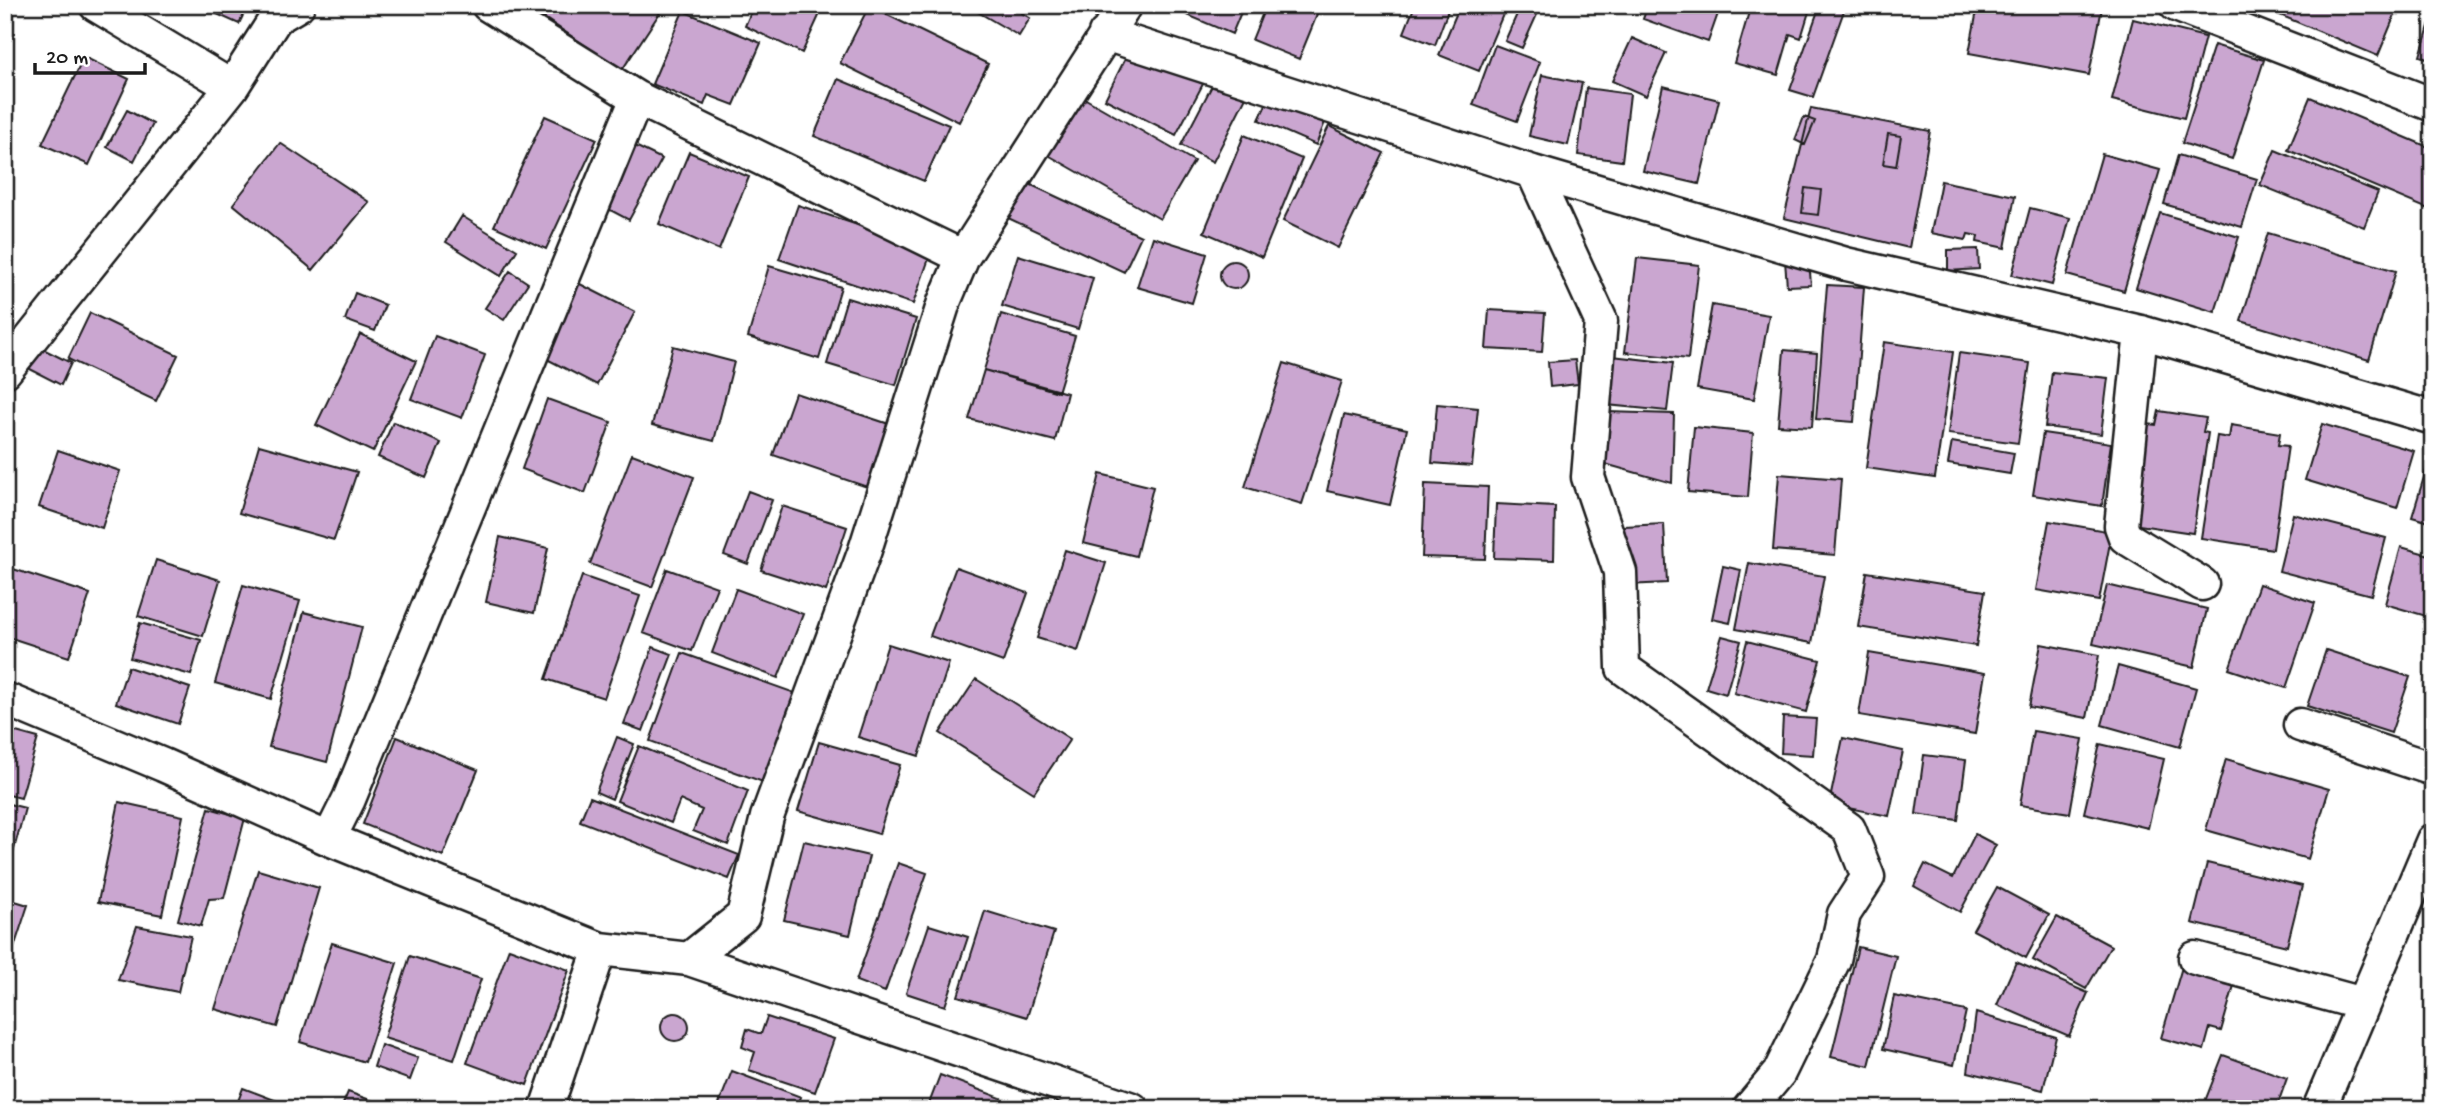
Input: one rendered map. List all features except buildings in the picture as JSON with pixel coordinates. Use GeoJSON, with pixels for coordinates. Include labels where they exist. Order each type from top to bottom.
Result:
{"type":"FeatureCollection","features":[{"type":"Feature","properties":{"kind":"street"},"geometry":{"type":"LineString","coordinates":[[96,5],[232,87]]}},
{"type":"Feature","properties":{"kind":"street"},"geometry":{"type":"LineString","coordinates":[[5,371],[232,87],[276,18],[298,5]]}},
{"type":"Feature","properties":{"kind":"street"},"geometry":{"type":"LineString","coordinates":[[488,5],[636,99],[963,257]]}},
{"type":"Feature","properties":{"kind":"street"},"geometry":{"type":"LineString","coordinates":[[689,959],[743,916],[767,817],[865,550],[944,302],[963,257],[1125,5]]}},
{"type":"Feature","properties":{"kind":"street"},"geometry":{"type":"LineString","coordinates":[[2176,5],[2224,13],[2433,104]]}},
{"type":"Feature","properties":{"kind":"street"},"geometry":{"type":"LineString","coordinates":[[1105,34],[1533,172],[1846,264],[2141,332],[2433,418]]}},
{"type":"Feature","properties":{"kind":"street"},"geometry":{"type":"LineString","coordinates":[[329,839],[349,799],[636,99]]}},
{"type":"Feature","properties":{"kind":"street"},"geometry":{"type":"LineString","coordinates":[[1533,172],[1601,321],[1588,477],[1620,572],[1622,668],[1849,829],[1868,877],[1844,914],[1835,960],[1779,1073],[1749,1109]]}},
{"type":"Feature","properties":{"kind":"street"},"geometry":{"type":"LineString","coordinates":[[2141,332],[2121,526],[2125,537],[2202,584]]}},
{"type":"Feature","properties":{"kind":"street"},"geometry":{"type":"LineString","coordinates":[[5,699],[329,839],[600,949],[689,959],[1132,1109]]}},
{"type":"Feature","properties":{"kind":"street"},"geometry":{"type":"LineString","coordinates":[[2300,725],[2433,769]]}},
{"type":"Feature","properties":{"kind":"street"},"geometry":{"type":"LineString","coordinates":[[2319,1109],[2433,840]]}},
{"type":"Feature","properties":{"kind":"street"},"geometry":{"type":"LineString","coordinates":[[545,1109],[600,949]]}},
{"type":"Feature","properties":{"kind":"street"},"geometry":{"type":"LineString","coordinates":[[2195,958],[2363,1004]]}}]}
